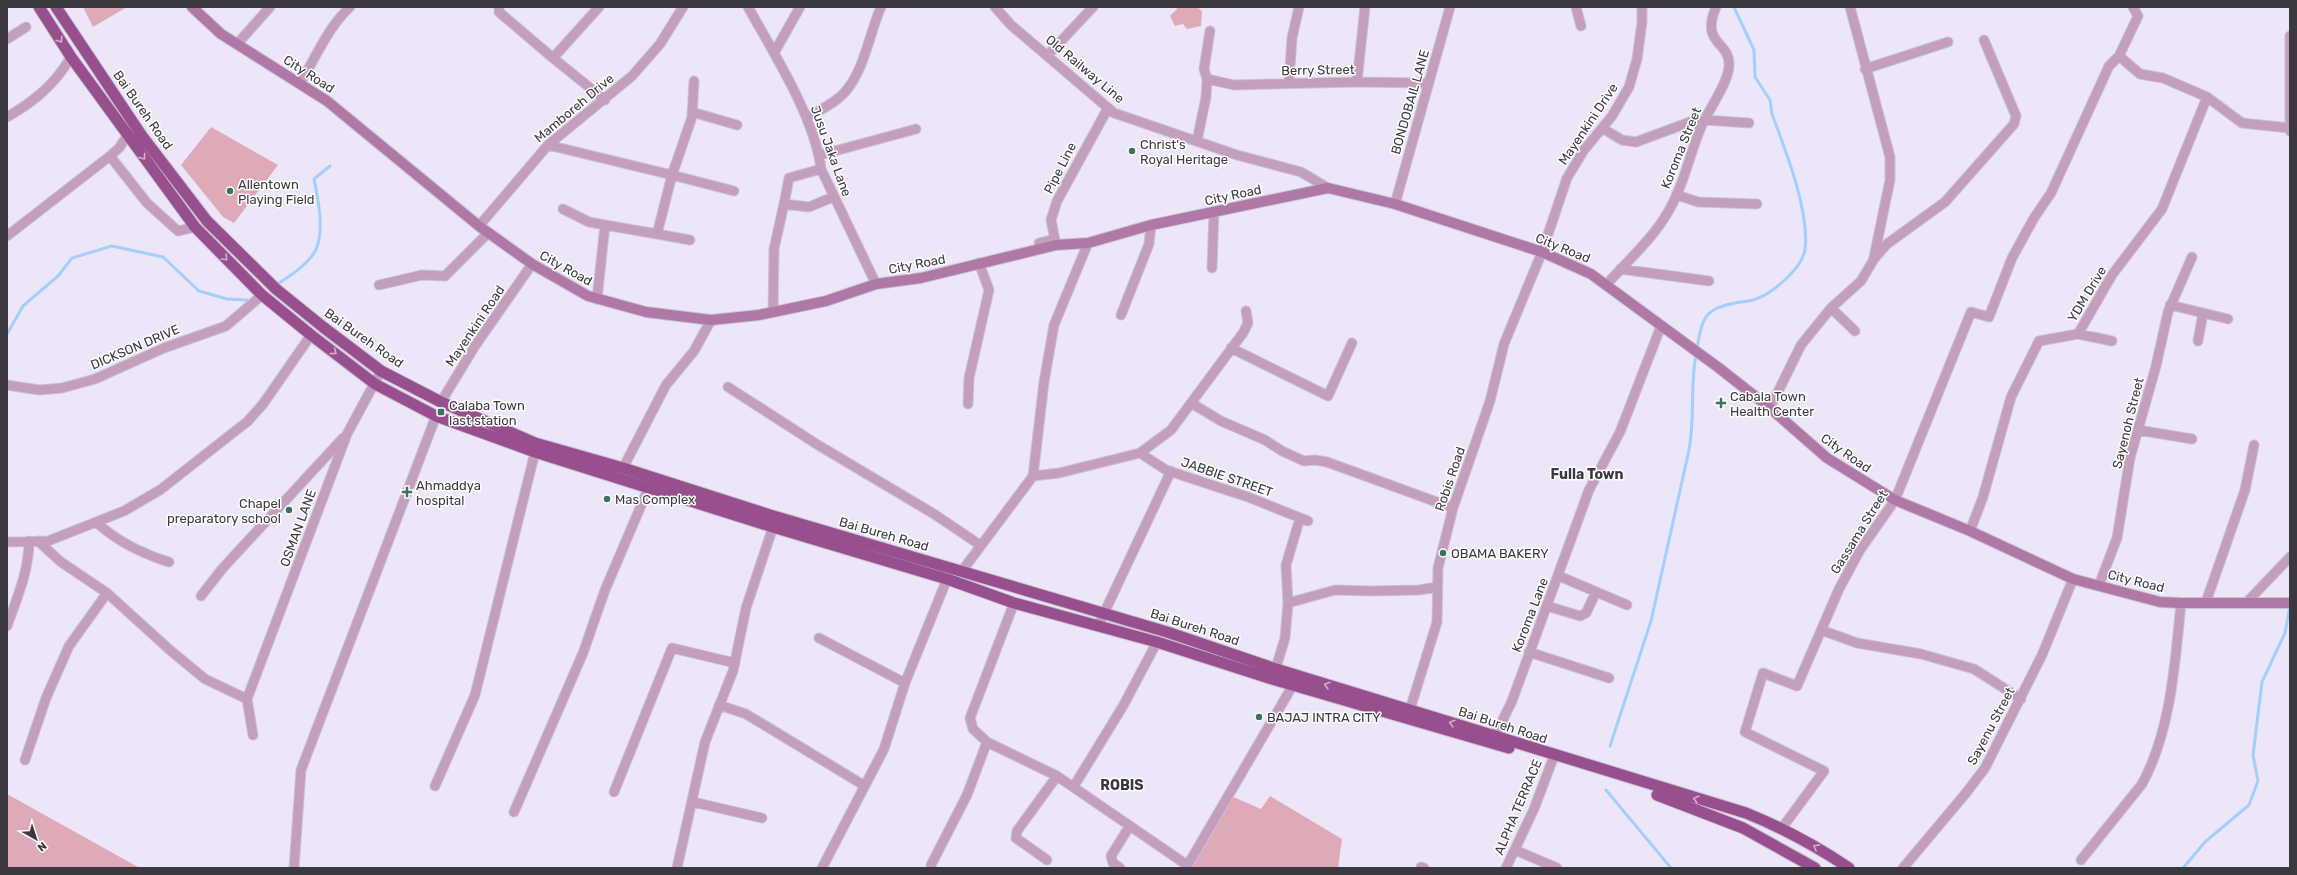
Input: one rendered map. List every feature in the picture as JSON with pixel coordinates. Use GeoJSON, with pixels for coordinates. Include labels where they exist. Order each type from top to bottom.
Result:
{"type":"FeatureCollection","features":[{"type":"Feature","properties":{"kind":"highway","name":"Bai Bureh Road"},"geometry":{"type":"LineString","coordinates":[[39,7],[71,57],[127,136],[195,227],[262,295],[311,335],[375,384],[436,416],[535,452],[773,527],[947,579],[1014,603],[1274,674],[1553,758],[1746,813],[1782,828],[1821,849],[1849,868]]}},
{"type":"Feature","properties":{"kind":"highway","name":"Bai Bureh Road"},"geometry":{"type":"LineString","coordinates":[[56,7],[142,136],[207,221],[276,289],[381,371],[441,402],[535,443],[623,468],[770,515],[1167,632],[1274,674],[1293,685],[1495,736],[1743,828],[1816,868]]}},
{"type":"Feature","properties":{"kind":"main road","name":"City Road"},"geometry":{"type":"LineString","coordinates":[[192,7],[216,29],[328,101],[488,233],[532,264],[588,296],[597,299],[646,312],[711,320],[773,312],[826,301],[876,284],[921,278],[979,264],[1055,242],[1088,243],[1151,225],[1328,188],[1394,204],[1542,252],[1591,274],[1770,408],[1827,458],[1895,500],[1970,531],[2073,579],[2160,602],[2290,603]]}},
{"type":"Feature","properties":{"kind":"street"},"geometry":{"type":"LineString","coordinates":[[238,43],[270,7]]}},
{"type":"Feature","properties":{"kind":"street"},"geometry":{"type":"LineString","coordinates":[[300,84],[316,58],[326,36],[350,7]]}},
{"type":"Feature","properties":{"kind":"street"},"geometry":{"type":"LineString","coordinates":[[499,7],[498,12],[604,100]]}},
{"type":"Feature","properties":{"kind":"street"},"geometry":{"type":"LineString","coordinates":[[553,58],[599,7]]}},
{"type":"Feature","properties":{"kind":"street","name":"Mamboreh Drive"},"geometry":{"type":"LineString","coordinates":[[479,226],[548,145],[604,100],[641,65],[660,44],[683,7]]}},
{"type":"Feature","properties":{"kind":"street","name":"Jusu Jaka Lane"},"geometry":{"type":"LineString","coordinates":[[748,7],[774,53],[806,118],[820,155],[821,169],[833,197],[876,284]]}},
{"type":"Feature","properties":{"kind":"street"},"geometry":{"type":"LineString","coordinates":[[774,53],[800,7]]}},
{"type":"Feature","properties":{"kind":"street"},"geometry":{"type":"LineString","coordinates":[[806,118],[822,109],[845,92],[858,71],[872,26],[881,7]]}},
{"type":"Feature","properties":{"kind":"street","name":"Old Railway Line"},"geometry":{"type":"LineString","coordinates":[[995,7],[1011,25],[1114,113],[1237,155],[1301,172],[1328,188]]}},
{"type":"Feature","properties":{"kind":"street"},"geometry":{"type":"LineString","coordinates":[[1047,56],[1093,7]]}},
{"type":"Feature","properties":{"kind":"street"},"geometry":{"type":"LineString","coordinates":[[1289,83],[1292,38],[1299,7]]}},
{"type":"Feature","properties":{"kind":"street"},"geometry":{"type":"LineString","coordinates":[[1358,82],[1365,7]]}},
{"type":"Feature","properties":{"kind":"street","name":"BONDOBAIL LANE"},"geometry":{"type":"LineString","coordinates":[[1394,204],[1450,7]]}},
{"type":"Feature","properties":{"kind":"street"},"geometry":{"type":"LineString","coordinates":[[1576,7],[1581,26]]}},
{"type":"Feature","properties":{"kind":"street","name":"Mayenkini Drive"},"geometry":{"type":"LineString","coordinates":[[1542,252],[1567,178],[1584,150],[1612,116],[1629,87],[1637,60],[1642,22],[1642,7]]}},
{"type":"Feature","properties":{"kind":"street","name":"Koroma Street"},"geometry":{"type":"LineString","coordinates":[[1606,285],[1648,240],[1677,195],[1704,122],[1728,73],[1728,57],[1711,32],[1711,18],[1716,7]]}},
{"type":"Feature","properties":{"kind":"street"},"geometry":{"type":"LineString","coordinates":[[1850,7],[1865,69],[1890,157],[1890,180],[1874,259]]}},
{"type":"Feature","properties":{"kind":"street"},"geometry":{"type":"LineString","coordinates":[[2133,7],[2138,16],[2118,56],[2140,74],[2163,78],[2207,97],[2242,123],[2290,130],[2290,36]]}},
{"type":"Feature","properties":{"kind":"street"},"geometry":{"type":"LineString","coordinates":[[7,39],[26,27]]}},
{"type":"Feature","properties":{"kind":"street"},"geometry":{"type":"LineString","coordinates":[[1197,141],[1206,97],[1207,78],[1204,69],[1210,32]]}},
{"type":"Feature","properties":{"kind":"street"},"geometry":{"type":"LineString","coordinates":[[1770,408],[1801,345],[1831,308],[1861,281],[1874,259],[1887,244],[1945,202],[2014,124],[2016,116],[1984,40]]}},
{"type":"Feature","properties":{"kind":"street"},"geometry":{"type":"LineString","coordinates":[[1865,69],[1948,42]]}},
{"type":"Feature","properties":{"kind":"street","name":"Gassama Street"},"geometry":{"type":"LineString","coordinates":[[1782,828],[1824,771],[1745,732],[1763,673],[1797,686],[1839,589],[1860,550],[1895,500],[1971,312],[1989,317],[2012,258],[2034,218],[2051,193],[2109,66],[2118,56]]}},
{"type":"Feature","properties":{"kind":"street"},"geometry":{"type":"LineString","coordinates":[[7,117],[25,107],[50,87],[71,57]]}},
{"type":"Feature","properties":{"kind":"street","name":"Berry Street"},"geometry":{"type":"LineString","coordinates":[[1207,78],[1234,85],[1358,82],[1429,83]]}},
{"type":"Feature","properties":{"kind":"street"},"geometry":{"type":"LineString","coordinates":[[658,234],[672,175],[692,112],[694,81]]}},
{"type":"Feature","properties":{"kind":"street","name":"YDM Drive"},"geometry":{"type":"LineString","coordinates":[[1970,531],[1983,497],[2011,396],[2039,341],[2078,334],[2112,275],[2162,209],[2207,97]]}},
{"type":"Feature","properties":{"kind":"street","name":"Pipe Line"},"geometry":{"type":"LineString","coordinates":[[1055,242],[1051,220],[1057,201],[1108,108]]}},
{"type":"Feature","properties":{"kind":"street"},"geometry":{"type":"LineString","coordinates":[[692,112],[737,125]]}},
{"type":"Feature","properties":{"kind":"street"},"geometry":{"type":"LineString","coordinates":[[1602,128],[1622,140],[1636,142],[1690,122],[1749,122]]}},
{"type":"Feature","properties":{"kind":"street"},"geometry":{"type":"LineString","coordinates":[[820,155],[916,129]]}},
{"type":"Feature","properties":{"kind":"street"},"geometry":{"type":"LineString","coordinates":[[7,236],[110,156],[119,148],[127,136]]}},
{"type":"Feature","properties":{"kind":"street"},"geometry":{"type":"LineString","coordinates":[[548,145],[734,191]]}},
{"type":"Feature","properties":{"kind":"street"},"geometry":{"type":"LineString","coordinates":[[110,156],[147,203],[178,231],[195,227]]}},
{"type":"Feature","properties":{"kind":"street"},"geometry":{"type":"LineString","coordinates":[[773,312],[774,249],[789,178],[821,169]]}},
{"type":"Feature","properties":{"kind":"street"},"geometry":{"type":"LineString","coordinates":[[1677,195],[1698,202],[1757,204]]}},
{"type":"Feature","properties":{"kind":"street"},"geometry":{"type":"LineString","coordinates":[[784,204],[809,207],[833,197]]}},
{"type":"Feature","properties":{"kind":"street"},"geometry":{"type":"LineString","coordinates":[[563,209],[589,222],[690,240]]}},
{"type":"Feature","properties":{"kind":"street"},"geometry":{"type":"LineString","coordinates":[[1212,268],[1214,212]]}},
{"type":"Feature","properties":{"kind":"street"},"geometry":{"type":"LineString","coordinates":[[597,299],[605,225]]}},
{"type":"Feature","properties":{"kind":"street"},"geometry":{"type":"LineString","coordinates":[[1121,314],[1149,244],[1151,225]]}},
{"type":"Feature","properties":{"kind":"street"},"geometry":{"type":"LineString","coordinates":[[379,285],[422,275],[445,276],[488,233]]}},
{"type":"Feature","properties":{"kind":"street"},"geometry":{"type":"LineString","coordinates":[[1038,244],[1055,242]]}},
{"type":"Feature","properties":{"kind":"street"},"geometry":{"type":"LineString","coordinates":[[962,571],[1033,476],[1044,382],[1054,325],[1088,243]]}},
{"type":"Feature","properties":{"kind":"street","name":"Robis Road"},"geometry":{"type":"LineString","coordinates":[[1408,714],[1437,622],[1438,568],[1453,508],[1478,440],[1504,344],[1542,252]]}},
{"type":"Feature","properties":{"kind":"street","name":"Sayenoh Street"},"geometry":{"type":"LineString","coordinates":[[2099,585],[2117,538],[2130,458],[2169,308],[2192,257]]}},
{"type":"Feature","properties":{"kind":"street","name":"Mayenkini Road"},"geometry":{"type":"LineString","coordinates":[[441,402],[475,346],[532,264]]}},
{"type":"Feature","properties":{"kind":"street"},"geometry":{"type":"LineString","coordinates":[[968,404],[969,378],[988,290],[979,264]]}},
{"type":"Feature","properties":{"kind":"street"},"geometry":{"type":"LineString","coordinates":[[1620,269],[1709,281]]}},
{"type":"Feature","properties":{"kind":"street","name":"DICKSON DRIVE"},"geometry":{"type":"LineString","coordinates":[[7,385],[39,390],[62,388],[94,379],[164,348],[226,326],[262,295]]}},
{"type":"Feature","properties":{"kind":"street"},"geometry":{"type":"LineString","coordinates":[[1831,308],[1855,331]]}},
{"type":"Feature","properties":{"kind":"street"},"geometry":{"type":"LineString","coordinates":[[2169,308],[2203,313],[2228,319]]}},
{"type":"Feature","properties":{"kind":"street"},"geometry":{"type":"LineString","coordinates":[[1033,476],[1059,474],[1140,453],[1171,430],[1231,348],[1244,333],[1248,323],[1246,311]]}},
{"type":"Feature","properties":{"kind":"street"},"geometry":{"type":"LineString","coordinates":[[2198,341],[2203,313]]}},
{"type":"Feature","properties":{"kind":"street"},"geometry":{"type":"LineString","coordinates":[[623,468],[666,385],[694,351],[711,320]]}},
{"type":"Feature","properties":{"kind":"street","name":"Koroma Lane"},"geometry":{"type":"LineString","coordinates":[[1495,736],[1512,701],[1529,652],[1559,576],[1589,490],[1620,432],[1661,326]]}},
{"type":"Feature","properties":{"kind":"street"},"geometry":{"type":"LineString","coordinates":[[2078,334],[2112,341]]}},
{"type":"Feature","properties":{"kind":"street"},"geometry":{"type":"LineString","coordinates":[[7,542],[48,541],[97,523],[124,511],[160,490],[248,421],[263,404],[311,335]]}},
{"type":"Feature","properties":{"kind":"street"},"geometry":{"type":"LineString","coordinates":[[1231,348],[1328,396],[1352,343]]}},
{"type":"Feature","properties":{"kind":"street","name":"OSMAN LANE"},"geometry":{"type":"LineString","coordinates":[[247,699],[347,434],[381,371]]}},
{"type":"Feature","properties":{"kind":"street"},"geometry":{"type":"LineString","coordinates":[[728,387],[818,445],[940,518],[980,545]]}},
{"type":"Feature","properties":{"kind":"street"},"geometry":{"type":"LineString","coordinates":[[1191,403],[1220,421],[1265,440],[1282,451],[1304,461],[1315,460],[1327,462],[1453,508]]}},
{"type":"Feature","properties":{"kind":"street"},"geometry":{"type":"LineString","coordinates":[[294,868],[301,770],[436,416]]}},
{"type":"Feature","properties":{"kind":"street"},"geometry":{"type":"LineString","coordinates":[[2138,430],[2192,439]]}},
{"type":"Feature","properties":{"kind":"street"},"geometry":{"type":"LineString","coordinates":[[201,596],[222,570],[347,434]]}},
{"type":"Feature","properties":{"kind":"street"},"geometry":{"type":"LineString","coordinates":[[2206,602],[2245,490],[2254,445]]}},
{"type":"Feature","properties":{"kind":"street"},"geometry":{"type":"LineString","coordinates":[[435,786],[475,695],[535,452]]}},
{"type":"Feature","properties":{"kind":"street","name":"JABBIE STREET"},"geometry":{"type":"LineString","coordinates":[[1140,453],[1171,471],[1248,497],[1304,519],[1286,565],[1288,603]]}},
{"type":"Feature","properties":{"kind":"street"},"geometry":{"type":"LineString","coordinates":[[1098,626],[1171,471]]}},
{"type":"Feature","properties":{"kind":"street"},"geometry":{"type":"LineString","coordinates":[[514,812],[583,653],[604,590],[649,487]]}},
{"type":"Feature","properties":{"kind":"street"},"geometry":{"type":"LineString","coordinates":[[97,523],[109,534],[152,556],[169,562]]}},
{"type":"Feature","properties":{"kind":"street"},"geometry":{"type":"LineString","coordinates":[[678,868],[705,742],[735,663],[746,608],[773,527]]}},
{"type":"Feature","properties":{"kind":"street"},"geometry":{"type":"LineString","coordinates":[[33,541],[107,593],[171,651],[205,679],[247,699],[253,735]]}},
{"type":"Feature","properties":{"kind":"street"},"geometry":{"type":"LineString","coordinates":[[7,626],[22,584],[33,541]]}},
{"type":"Feature","properties":{"kind":"street"},"geometry":{"type":"LineString","coordinates":[[2247,602],[2290,557]]}},
{"type":"Feature","properties":{"kind":"street"},"geometry":{"type":"LineString","coordinates":[[1559,576],[1627,605]]}},
{"type":"Feature","properties":{"kind":"street"},"geometry":{"type":"LineString","coordinates":[[822,868],[884,749],[905,683],[947,579]]}},
{"type":"Feature","properties":{"kind":"street","name":"Sayenu Street"},"geometry":{"type":"LineString","coordinates":[[1903,868],[1985,768],[2042,655],[2073,579]]}},
{"type":"Feature","properties":{"kind":"street"},"geometry":{"type":"LineString","coordinates":[[1274,674],[1285,638],[1288,603],[1335,590],[1371,592],[1419,590],[1437,587]]}},
{"type":"Feature","properties":{"kind":"street"},"geometry":{"type":"LineString","coordinates":[[1547,606],[1580,616],[1586,613],[1596,592]]}},
{"type":"Feature","properties":{"kind":"street"},"geometry":{"type":"LineString","coordinates":[[25,760],[46,698],[69,646],[107,593]]}},
{"type":"Feature","properties":{"kind":"street"},"geometry":{"type":"LineString","coordinates":[[1014,603],[970,718],[973,729],[987,742],[1057,776],[1074,786],[1129,827],[1186,866],[1293,685]]}},
{"type":"Feature","properties":{"kind":"street"},"geometry":{"type":"LineString","coordinates":[[2081,860],[2142,784],[2149,770],[2167,710],[2180,603]]}},
{"type":"Feature","properties":{"kind":"street"},"geometry":{"type":"LineString","coordinates":[[1821,630],[1857,643],[1921,654],[1974,669],[2021,699]]}},
{"type":"Feature","properties":{"kind":"street"},"geometry":{"type":"LineString","coordinates":[[819,638],[905,683]]}},
{"type":"Feature","properties":{"kind":"street"},"geometry":{"type":"LineString","coordinates":[[1074,786],[1123,706],[1157,642]]}},
{"type":"Feature","properties":{"kind":"street"},"geometry":{"type":"LineString","coordinates":[[614,792],[672,648],[735,663]]}},
{"type":"Feature","properties":{"kind":"street"},"geometry":{"type":"LineString","coordinates":[[1529,652],[1609,678]]}},
{"type":"Feature","properties":{"kind":"street"},"geometry":{"type":"LineString","coordinates":[[720,705],[746,714],[865,786]]}},
{"type":"Feature","properties":{"kind":"street"},"geometry":{"type":"LineString","coordinates":[[931,865],[967,795],[987,742]]}},
{"type":"Feature","properties":{"kind":"street","name":"ALPHA TERRACE"},"geometry":{"type":"LineString","coordinates":[[1506,868],[1534,809],[1553,758]]}},
{"type":"Feature","properties":{"kind":"street"},"geometry":{"type":"LineString","coordinates":[[1047,860],[1016,838],[1018,831],[1057,776]]}},
{"type":"Feature","properties":{"kind":"street"},"geometry":{"type":"LineString","coordinates":[[693,802],[762,818]]}},
{"type":"Feature","properties":{"kind":"street"},"geometry":{"type":"LineString","coordinates":[[1120,868],[1113,863],[1110,856],[1129,827]]}},
{"type":"Feature","properties":{"kind":"street"},"geometry":{"type":"LineString","coordinates":[[1515,850],[1556,868]]}},
{"type":"Feature","properties":{"kind":"shaded area"},"geometry":{"type":"Polygon","coordinates":[[[83,7],[127,7],[93,27],[83,7]]]}},
{"type":"Feature","properties":{"kind":"shaded area"},"geometry":{"type":"Polygon","coordinates":[[[1176,7],[1197,7],[1202,11],[1201,26],[1187,29],[1183,24],[1175,26],[1170,16],[1177,9],[1176,7]]]}},
{"type":"Feature","properties":{"kind":"shaded area","name":"Allentown Playing Field"},"geometry":{"type":"Polygon","coordinates":[[[211,127],[278,165],[234,223],[223,217],[181,165],[211,127]]]}},
{"type":"Feature","properties":{"kind":"shaded area"},"geometry":{"type":"Polygon","coordinates":[[[7,794],[138,867],[140,868],[7,868],[7,794]]]}},
{"type":"Feature","properties":{"kind":"shaded area"},"geometry":{"type":"Polygon","coordinates":[[[1231,796],[1261,809],[1270,796],[1342,839],[1338,868],[1191,868],[1231,796]]]}},
{"type":"Feature","properties":{"kind":"waterway"},"geometry":{"type":"LineString","coordinates":[[1697,349],[1701,328],[1708,314],[1722,306],[1753,300],[1777,287],[1799,264],[1805,249],[1806,234],[1804,217],[1795,181],[1772,114],[1770,100],[1755,77],[1754,50],[1734,7]]}},
{"type":"Feature","properties":{"kind":"waterway"},"geometry":{"type":"LineString","coordinates":[[276,285],[305,264],[317,247],[320,222],[319,204],[314,179],[330,166]]}},
{"type":"Feature","properties":{"kind":"waterway"},"geometry":{"type":"LineString","coordinates":[[7,334],[23,306],[58,276],[72,258],[112,246],[163,257],[199,291],[227,299],[247,300]]}},
{"type":"Feature","properties":{"kind":"waterway"},"geometry":{"type":"LineString","coordinates":[[1610,746],[1651,621],[1689,450],[1692,426],[1693,378],[1696,355]]}},
{"type":"Feature","properties":{"kind":"waterway"},"geometry":{"type":"LineString","coordinates":[[2183,868],[2205,842],[2249,805],[2258,781],[2253,755],[2262,682],[2285,633],[2290,606]]}},
{"type":"Feature","properties":{"kind":"waterway"},"geometry":{"type":"LineString","coordinates":[[1606,790],[1671,868]]}},
{"type":"Feature","properties":{"kind":"place","name":"Christ's Royal Heritage"},"geometry":{"type":"Point","coordinates":[1132,151]}},
{"type":"Feature","properties":{"kind":"place","name":"Allentown Playing Field"},"geometry":{"type":"Point","coordinates":[230,191]}},
{"type":"Feature","properties":{"kind":"place","name":"Cabala Town Health Center"},"geometry":{"type":"Point","coordinates":[1721,403]}},
{"type":"Feature","properties":{"kind":"place","name":"Calaba Town last station"},"geometry":{"type":"Point","coordinates":[441,412]}},
{"type":"Feature","properties":{"kind":"place","name":"Ahmaddya hospital"},"geometry":{"type":"Point","coordinates":[407,492]}},
{"type":"Feature","properties":{"kind":"place","name":"Mas Complex"},"geometry":{"type":"Point","coordinates":[607,499]}},
{"type":"Feature","properties":{"kind":"place","name":"Chapel preparatory school"},"geometry":{"type":"Point","coordinates":[289,510]}},
{"type":"Feature","properties":{"kind":"place","name":"OBAMA BAKERY"},"geometry":{"type":"Point","coordinates":[1443,553]}},
{"type":"Feature","properties":{"kind":"place","name":"BAJAJ INTRA CITY"},"geometry":{"type":"Point","coordinates":[1259,717]}},
{"type":"Feature","properties":{"kind":"district","name":"Fulla Town"},"geometry":{"type":"Point","coordinates":[1587,474]}},
{"type":"Feature","properties":{"kind":"district","name":"ROBIS"},"geometry":{"type":"Point","coordinates":[1122,785]}}]}
